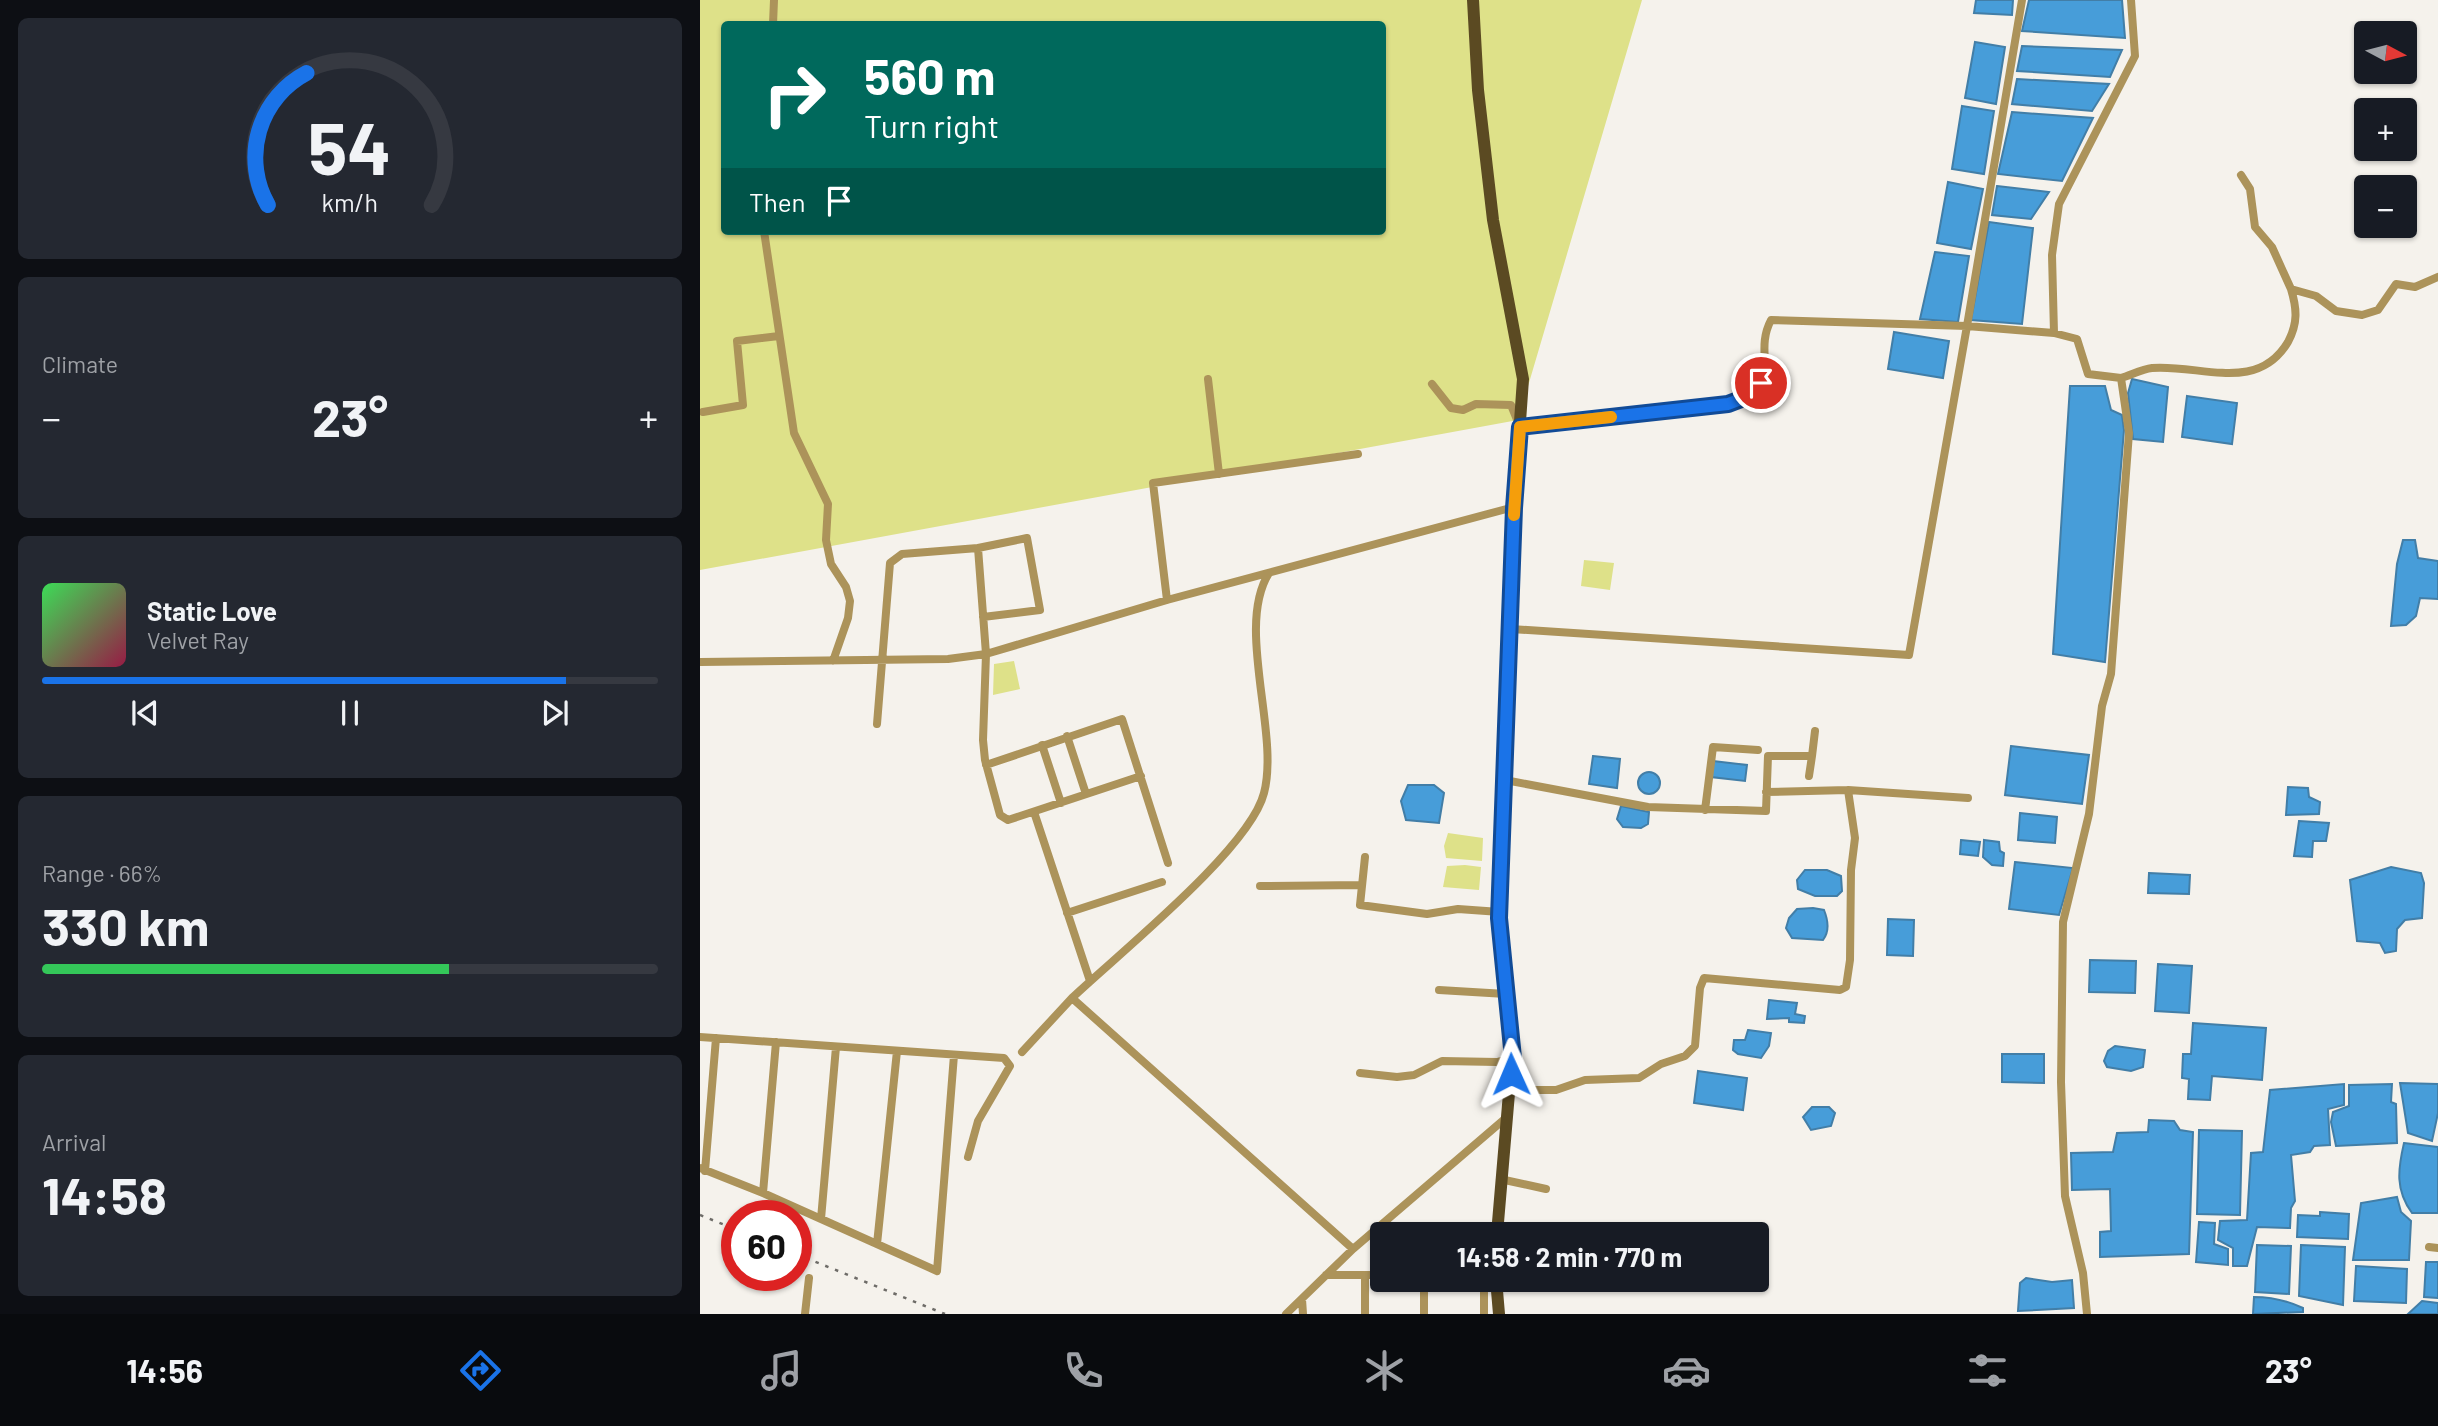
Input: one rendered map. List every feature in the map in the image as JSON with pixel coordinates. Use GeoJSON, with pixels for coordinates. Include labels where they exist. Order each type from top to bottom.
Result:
{"type":"FeatureCollection","features":[{"type":"Feature","properties":{"kind":"main road"},"geometry":{"type":"LineString","coordinates":[[1473,0],[1478,90],[1493,220],[1523,372],[1514,508],[1500,912],[1513,1058],[1498,1222]]}},
{"type":"Feature","properties":{"kind":"main road"},"geometry":{"type":"LineString","coordinates":[[1497,1292],[1499,1314]]}},
{"type":"Feature","properties":{"kind":"street"},"geometry":{"type":"LineString","coordinates":[[773,21],[774,0]]}},
{"type":"Feature","properties":{"kind":"street"},"geometry":{"type":"LineString","coordinates":[[1511,629],[1909,655],[2022,0]]}},
{"type":"Feature","properties":{"kind":"street"},"geometry":{"type":"LineString","coordinates":[[2054,333],[2052,255],[2059,204],[2135,56],[2131,0]]}},
{"type":"Feature","properties":{"kind":"street"},"geometry":{"type":"LineString","coordinates":[[1432,384],[1451,408],[1463,410],[1476,404],[1511,405],[1520,427],[1728,404],[1749,396],[1761,383],[1766,367],[1767,327],[1770,320],[1967,326],[2054,333],[2077,339],[2088,374],[2121,378],[2152,368],[2231,374],[2264,366],[2277,359],[2296,325],[2297,315],[2291,289],[2272,247],[2255,227],[2250,189],[2241,175]]}},
{"type":"Feature","properties":{"kind":"street"},"geometry":{"type":"LineString","coordinates":[[765,235],[794,433],[828,504],[826,540],[831,564],[846,587],[850,601],[848,618],[833,661]]}},
{"type":"Feature","properties":{"kind":"street"},"geometry":{"type":"LineString","coordinates":[[2291,289],[2316,296],[2336,310],[2362,315],[2378,310],[2396,284],[2415,286],[2438,277]]}},
{"type":"Feature","properties":{"kind":"street"},"geometry":{"type":"LineString","coordinates":[[703,412],[744,403],[737,341],[779,335]]}},
{"type":"Feature","properties":{"kind":"street"},"geometry":{"type":"LineString","coordinates":[[2087,1314],[2083,1273],[2065,1196],[2061,1082],[2063,922],[2089,814],[2102,706],[2111,674],[2129,433],[2121,378]]}},
{"type":"Feature","properties":{"kind":"street"},"geometry":{"type":"LineString","coordinates":[[1208,379],[1219,474]]}},
{"type":"Feature","properties":{"kind":"street"},"geometry":{"type":"LineString","coordinates":[[1167,600],[1153,483],[1358,454]]}},
{"type":"Feature","properties":{"kind":"street"},"geometry":{"type":"LineString","coordinates":[[700,662],[948,659],[986,654],[1167,600],[1514,508]]}},
{"type":"Feature","properties":{"kind":"street"},"geometry":{"type":"LineString","coordinates":[[877,724],[880,658],[890,563],[902,554],[978,548],[1027,538],[1040,610],[983,617]]}},
{"type":"Feature","properties":{"kind":"street"},"geometry":{"type":"LineString","coordinates":[[978,548],[986,654],[983,740],[986,765],[1003,819],[1034,812],[1141,776]]}},
{"type":"Feature","properties":{"kind":"street"},"geometry":{"type":"LineString","coordinates":[[1022,1052],[1072,998],[1147,931],[1214,864],[1242,833],[1264,794],[1267,765],[1256,604],[1269,573]]}},
{"type":"Feature","properties":{"kind":"street"},"geometry":{"type":"LineString","coordinates":[[986,765],[1122,719],[1168,863]]}},
{"type":"Feature","properties":{"kind":"street"},"geometry":{"type":"LineString","coordinates":[[1809,776],[1815,731]]}},
{"type":"Feature","properties":{"kind":"street"},"geometry":{"type":"LineString","coordinates":[[1067,737],[1086,794]]}},
{"type":"Feature","properties":{"kind":"street"},"geometry":{"type":"LineString","coordinates":[[1042,745],[1061,803]]}},
{"type":"Feature","properties":{"kind":"street"},"geometry":{"type":"LineString","coordinates":[[1705,810],[1713,747],[1758,750]]}},
{"type":"Feature","properties":{"kind":"street"},"geometry":{"type":"LineString","coordinates":[[1505,780],[1648,807],[1766,811],[1768,756],[1812,756]]}},
{"type":"Feature","properties":{"kind":"street"},"geometry":{"type":"LineString","coordinates":[[1766,792],[1848,790],[1968,798]]}},
{"type":"Feature","properties":{"kind":"street"},"geometry":{"type":"LineString","coordinates":[[1510,1090],[1556,1090],[1585,1080],[1639,1078],[1661,1064],[1685,1056],[1695,1046],[1700,988],[1704,978],[1840,990],[1846,987],[1850,960],[1851,870],[1855,838],[1848,790]]}},
{"type":"Feature","properties":{"kind":"street"},"geometry":{"type":"LineString","coordinates":[[1034,812],[1090,981]]}},
{"type":"Feature","properties":{"kind":"street"},"geometry":{"type":"LineString","coordinates":[[1365,857],[1360,905],[1427,914],[1458,909],[1500,912]]}},
{"type":"Feature","properties":{"kind":"street"},"geometry":{"type":"LineString","coordinates":[[1067,913],[1162,882]]}},
{"type":"Feature","properties":{"kind":"street"},"geometry":{"type":"LineString","coordinates":[[1260,886],[1362,885]]}},
{"type":"Feature","properties":{"kind":"street"},"geometry":{"type":"LineString","coordinates":[[1439,990],[1506,994]]}},
{"type":"Feature","properties":{"kind":"street"},"geometry":{"type":"LineString","coordinates":[[1072,998],[1353,1249]]}},
{"type":"Feature","properties":{"kind":"street"},"geometry":{"type":"LineString","coordinates":[[700,1037],[1004,1058],[1010,1066],[978,1121],[968,1157]]}},
{"type":"Feature","properties":{"kind":"street"},"geometry":{"type":"LineString","coordinates":[[716,1038],[703,1170],[763,1193],[937,1271],[954,1055]]}},
{"type":"Feature","properties":{"kind":"street"},"geometry":{"type":"LineString","coordinates":[[763,1193],[776,1042]]}},
{"type":"Feature","properties":{"kind":"street"},"geometry":{"type":"LineString","coordinates":[[821,1219],[836,1046]]}},
{"type":"Feature","properties":{"kind":"street"},"geometry":{"type":"LineString","coordinates":[[877,1244],[897,1051]]}},
{"type":"Feature","properties":{"kind":"street"},"geometry":{"type":"LineString","coordinates":[[1360,1073],[1397,1077],[1414,1075],[1442,1061],[1497,1062],[1513,1058]]}},
{"type":"Feature","properties":{"kind":"street"},"geometry":{"type":"LineString","coordinates":[[1286,1314],[1353,1249],[1507,1117]]}},
{"type":"Feature","properties":{"kind":"street"},"geometry":{"type":"LineString","coordinates":[[1500,1179],[1546,1189]]}},
{"type":"Feature","properties":{"kind":"street"},"geometry":{"type":"LineString","coordinates":[[1326,1275],[1370,1275]]}},
{"type":"Feature","properties":{"kind":"street"},"geometry":{"type":"LineString","coordinates":[[1365,1275],[1365,1314]]}},
{"type":"Feature","properties":{"kind":"street"},"geometry":{"type":"LineString","coordinates":[[805,1314],[808,1291]]}},
{"type":"Feature","properties":{"kind":"street"},"geometry":{"type":"LineString","coordinates":[[1424,1292],[1424,1314]]}},
{"type":"Feature","properties":{"kind":"street"},"geometry":{"type":"LineString","coordinates":[[1484,1292],[1484,1314]]}},
{"type":"Feature","properties":{"kind":"street"},"geometry":{"type":"LineString","coordinates":[[1302,1298],[1303,1314]]}},
{"type":"Feature","properties":{"kind":"green space"},"geometry":{"type":"Polygon","coordinates":[[[700,0],[1642,0],[1518,420],[700,570],[700,0]]]}},
{"type":"Feature","properties":{"kind":"green space"},"geometry":{"type":"Polygon","coordinates":[[[1584,560],[1614,563],[1610,590],[1581,586],[1584,560]]]}},
{"type":"Feature","properties":{"kind":"green space"},"geometry":{"type":"Polygon","coordinates":[[[1014,661],[1020,689],[993,695],[994,664],[1014,661]]]}},
{"type":"Feature","properties":{"kind":"green space"},"geometry":{"type":"Polygon","coordinates":[[[1448,833],[1483,838],[1482,861],[1446,858],[1444,846],[1448,833]]]}},
{"type":"Feature","properties":{"kind":"green space"},"geometry":{"type":"Polygon","coordinates":[[[1447,866],[1481,867],[1479,890],[1443,887],[1447,866]]]}},
{"type":"Feature","properties":{"kind":"water"},"geometry":{"type":"Polygon","coordinates":[[[1976,0],[2013,0],[2012,15],[1974,13],[1976,0]]]}},
{"type":"Feature","properties":{"kind":"water"},"geometry":{"type":"Polygon","coordinates":[[[2029,0],[2122,0],[2125,38],[2022,31],[2029,0]]]}},
{"type":"Feature","properties":{"kind":"water"},"geometry":{"type":"Polygon","coordinates":[[[1975,42],[2005,47],[1996,104],[1965,98],[1975,42]]]}},
{"type":"Feature","properties":{"kind":"water"},"geometry":{"type":"Polygon","coordinates":[[[2022,46],[2122,50],[2110,77],[2017,71],[2022,46]]]}},
{"type":"Feature","properties":{"kind":"water"},"geometry":{"type":"Polygon","coordinates":[[[2017,79],[2109,84],[2092,111],[2012,104],[2017,79]]]}},
{"type":"Feature","properties":{"kind":"water"},"geometry":{"type":"Polygon","coordinates":[[[1962,106],[1994,111],[1984,174],[1952,169],[1962,106]]]}},
{"type":"Feature","properties":{"kind":"water"},"geometry":{"type":"Polygon","coordinates":[[[2012,112],[2093,118],[2062,181],[1998,174],[2012,112]]]}},
{"type":"Feature","properties":{"kind":"water"},"geometry":{"type":"Polygon","coordinates":[[[1948,182],[1983,189],[1971,249],[1937,243],[1948,182]]]}},
{"type":"Feature","properties":{"kind":"water"},"geometry":{"type":"Polygon","coordinates":[[[1997,186],[2049,192],[2031,219],[1992,215],[1997,186]]]}},
{"type":"Feature","properties":{"kind":"water"},"geometry":{"type":"Polygon","coordinates":[[[1989,222],[2033,228],[2022,324],[1971,320],[1989,222]]]}},
{"type":"Feature","properties":{"kind":"water"},"geometry":{"type":"Polygon","coordinates":[[[1935,252],[1969,256],[1958,322],[1920,319],[1935,252]]]}},
{"type":"Feature","properties":{"kind":"water"},"geometry":{"type":"Polygon","coordinates":[[[1894,332],[1949,341],[1943,378],[1888,369],[1894,332]]]}},
{"type":"Feature","properties":{"kind":"water"},"geometry":{"type":"Polygon","coordinates":[[[2132,379],[2168,387],[2163,442],[2133,439],[2128,393],[2132,379]]]}},
{"type":"Feature","properties":{"kind":"water"},"geometry":{"type":"Polygon","coordinates":[[[2070,386],[2105,386],[2111,410],[2122,415],[2124,430],[2105,662],[2053,654],[2070,386]]]}},
{"type":"Feature","properties":{"kind":"water"},"geometry":{"type":"Polygon","coordinates":[[[2187,396],[2237,403],[2232,444],[2182,437],[2187,396]]]}},
{"type":"Feature","properties":{"kind":"water"},"geometry":{"type":"Polygon","coordinates":[[[2403,540],[2415,540],[2418,558],[2438,561],[2438,599],[2420,598],[2416,616],[2406,625],[2391,626],[2397,564],[2403,540]]]}},
{"type":"Feature","properties":{"kind":"water"},"geometry":{"type":"Polygon","coordinates":[[[2011,746],[2089,755],[2082,804],[2005,795],[2011,746]]]}},
{"type":"Feature","properties":{"kind":"water"},"geometry":{"type":"Polygon","coordinates":[[[1593,756],[1620,759],[1617,788],[1589,784],[1593,756]]]}},
{"type":"Feature","properties":{"kind":"water"},"geometry":{"type":"Polygon","coordinates":[[[1713,761],[1747,765],[1745,781],[1711,777],[1713,761]]]}},
{"type":"Feature","properties":{"kind":"water"},"geometry":{"type":"Polygon","coordinates":[[[1649,772],[1657,775],[1660,783],[1657,791],[1649,794],[1641,791],[1638,783],[1641,775],[1649,772]]]}},
{"type":"Feature","properties":{"kind":"water"},"geometry":{"type":"Polygon","coordinates":[[[1408,785],[1434,785],[1444,793],[1439,823],[1406,820],[1401,801],[1408,785]]]}},
{"type":"Feature","properties":{"kind":"water"},"geometry":{"type":"Polygon","coordinates":[[[2288,787],[2308,788],[2309,797],[2320,802],[2319,814],[2286,815],[2288,787]]]}},
{"type":"Feature","properties":{"kind":"water"},"geometry":{"type":"Polygon","coordinates":[[[1621,806],[1649,812],[1648,824],[1641,828],[1623,827],[1617,819],[1621,806]]]}},
{"type":"Feature","properties":{"kind":"water"},"geometry":{"type":"Polygon","coordinates":[[[2020,813],[2057,817],[2055,843],[2018,840],[2020,813]]]}},
{"type":"Feature","properties":{"kind":"water"},"geometry":{"type":"Polygon","coordinates":[[[2299,821],[2329,823],[2326,841],[2313,841],[2312,857],[2294,856],[2299,821]]]}},
{"type":"Feature","properties":{"kind":"water"},"geometry":{"type":"Polygon","coordinates":[[[1961,840],[1980,842],[1978,856],[1960,854],[1961,840]]]}},
{"type":"Feature","properties":{"kind":"water"},"geometry":{"type":"Polygon","coordinates":[[[1984,840],[1999,842],[2000,851],[2004,853],[2003,866],[1992,865],[1983,857],[1984,840]]]}},
{"type":"Feature","properties":{"kind":"water"},"geometry":{"type":"Polygon","coordinates":[[[2015,862],[2073,868],[2059,915],[2009,909],[2015,862]]]}},
{"type":"Feature","properties":{"kind":"water"},"geometry":{"type":"Polygon","coordinates":[[[2391,867],[2421,873],[2424,883],[2422,918],[2405,920],[2397,929],[2396,951],[2385,953],[2380,943],[2357,941],[2350,880],[2391,867]]]}},
{"type":"Feature","properties":{"kind":"water"},"geometry":{"type":"Polygon","coordinates":[[[1805,870],[1827,870],[1841,876],[1842,891],[1837,896],[1815,896],[1798,889],[1797,880],[1805,870]]]}},
{"type":"Feature","properties":{"kind":"water"},"geometry":{"type":"Polygon","coordinates":[[[2149,873],[2190,875],[2189,894],[2148,893],[2149,873]]]}},
{"type":"Feature","properties":{"kind":"water"},"geometry":{"type":"Polygon","coordinates":[[[1797,909],[1824,910],[1827,929],[1823,940],[1792,938],[1786,928],[1789,918],[1797,909]]]}},
{"type":"Feature","properties":{"kind":"water"},"geometry":{"type":"Polygon","coordinates":[[[1888,919],[1914,920],[1913,956],[1887,955],[1888,919]]]}},
{"type":"Feature","properties":{"kind":"water"},"geometry":{"type":"Polygon","coordinates":[[[2090,960],[2136,961],[2135,993],[2089,992],[2090,960]]]}},
{"type":"Feature","properties":{"kind":"water"},"geometry":{"type":"Polygon","coordinates":[[[2158,964],[2192,966],[2189,1013],[2155,1011],[2158,964]]]}},
{"type":"Feature","properties":{"kind":"water"},"geometry":{"type":"Polygon","coordinates":[[[1769,1000],[1797,1003],[1795,1014],[1805,1016],[1804,1023],[1789,1022],[1789,1018],[1767,1019],[1769,1000]]]}},
{"type":"Feature","properties":{"kind":"water"},"geometry":{"type":"Polygon","coordinates":[[[2193,1023],[2266,1028],[2262,1080],[2212,1076],[2210,1100],[2188,1099],[2189,1079],[2182,1078],[2183,1054],[2191,1054],[2193,1023]]]}},
{"type":"Feature","properties":{"kind":"water"},"geometry":{"type":"Polygon","coordinates":[[[1748,1030],[1771,1033],[1769,1046],[1761,1058],[1738,1054],[1733,1050],[1734,1040],[1745,1040],[1748,1030]]]}},
{"type":"Feature","properties":{"kind":"water"},"geometry":{"type":"Polygon","coordinates":[[[2115,1046],[2145,1050],[2143,1067],[2131,1071],[2107,1067],[2104,1061],[2108,1051],[2115,1046]]]}},
{"type":"Feature","properties":{"kind":"water"},"geometry":{"type":"Polygon","coordinates":[[[2002,1054],[2044,1054],[2044,1083],[2002,1082],[2002,1054]]]}},
{"type":"Feature","properties":{"kind":"water"},"geometry":{"type":"Polygon","coordinates":[[[1698,1071],[1747,1078],[1743,1110],[1694,1103],[1698,1071]]]}},
{"type":"Feature","properties":{"kind":"water"},"geometry":{"type":"Polygon","coordinates":[[[2400,1083],[2438,1084],[2438,1113],[2432,1141],[2408,1133],[2400,1083]]]}},
{"type":"Feature","properties":{"kind":"water"},"geometry":{"type":"Polygon","coordinates":[[[2344,1084],[2344,1105],[2328,1109],[2330,1145],[2314,1146],[2310,1152],[2291,1155],[2295,1201],[2291,1208],[2290,1228],[2257,1227],[2247,1266],[2233,1266],[2233,1248],[2218,1240],[2220,1221],[2247,1220],[2251,1153],[2263,1152],[2270,1090],[2344,1084]]]}},
{"type":"Feature","properties":{"kind":"water"},"geometry":{"type":"Polygon","coordinates":[[[2392,1084],[2391,1102],[2396,1104],[2397,1143],[2336,1146],[2331,1122],[2333,1112],[2349,1106],[2349,1085],[2392,1084]]]}},
{"type":"Feature","properties":{"kind":"water"},"geometry":{"type":"Polygon","coordinates":[[[1812,1107],[1829,1107],[1835,1113],[1831,1126],[1811,1130],[1803,1117],[1812,1107]]]}},
{"type":"Feature","properties":{"kind":"water"},"geometry":{"type":"Polygon","coordinates":[[[2149,1120],[2174,1121],[2180,1130],[2193,1132],[2189,1254],[2100,1257],[2100,1232],[2111,1231],[2110,1189],[2072,1190],[2071,1153],[2113,1152],[2117,1133],[2148,1132],[2149,1120]]]}},
{"type":"Feature","properties":{"kind":"water"},"geometry":{"type":"Polygon","coordinates":[[[2199,1130],[2242,1131],[2240,1215],[2197,1214],[2199,1130]]]}},
{"type":"Feature","properties":{"kind":"water"},"geometry":{"type":"Polygon","coordinates":[[[2404,1143],[2438,1147],[2438,1213],[2412,1213],[2403,1196],[2399,1179],[2404,1143]]]}},
{"type":"Feature","properties":{"kind":"water"},"geometry":{"type":"Polygon","coordinates":[[[2397,1197],[2401,1212],[2411,1221],[2409,1260],[2353,1260],[2361,1203],[2397,1197]]]}},
{"type":"Feature","properties":{"kind":"water"},"geometry":{"type":"Polygon","coordinates":[[[2320,1212],[2349,1214],[2348,1239],[2297,1237],[2298,1215],[2320,1216],[2320,1212]]]}},
{"type":"Feature","properties":{"kind":"water"},"geometry":{"type":"Polygon","coordinates":[[[2199,1222],[2215,1223],[2214,1244],[2228,1249],[2228,1265],[2196,1262],[2199,1222]]]}},
{"type":"Feature","properties":{"kind":"water"},"geometry":{"type":"Polygon","coordinates":[[[2257,1245],[2291,1246],[2289,1294],[2255,1292],[2257,1245]]]}},
{"type":"Feature","properties":{"kind":"water"},"geometry":{"type":"Polygon","coordinates":[[[2301,1245],[2345,1247],[2343,1305],[2299,1296],[2301,1245]]]}},
{"type":"Feature","properties":{"kind":"water"},"geometry":{"type":"Polygon","coordinates":[[[2426,1262],[2438,1262],[2438,1298],[2424,1297],[2426,1262]]]}},
{"type":"Feature","properties":{"kind":"water"},"geometry":{"type":"Polygon","coordinates":[[[2356,1266],[2407,1269],[2406,1303],[2354,1301],[2356,1266]]]}},
{"type":"Feature","properties":{"kind":"water"},"geometry":{"type":"Polygon","coordinates":[[[2026,1278],[2052,1282],[2072,1280],[2074,1308],[2018,1311],[2020,1283],[2026,1278]]]}},
{"type":"Feature","properties":{"kind":"water"},"geometry":{"type":"Polygon","coordinates":[[[2254,1297],[2285,1301],[2303,1308],[2303,1312],[2253,1314],[2254,1297]]]}},
{"type":"Feature","properties":{"kind":"water"},"geometry":{"type":"Polygon","coordinates":[[[2422,1301],[2438,1303],[2438,1314],[2408,1314],[2422,1301]]]}},
{"type":"Feature","properties":{"kind":"railway"},"geometry":{"type":"LineString","coordinates":[[700,1215],[721,1224]]}},
{"type":"Feature","properties":{"kind":"railway"},"geometry":{"type":"LineString","coordinates":[[812,1260],[945,1314]]}},
{"type":"Feature","properties":{"kind":"slow traffic"},"geometry":{"type":"LineString","coordinates":[[1514,515],[1520,427],[1611,417]]}},
{"type":"Feature","properties":{"kind":"route"},"geometry":{"type":"LineString","coordinates":[[1511,1074],[1513,1058],[1499,918],[1514,508],[1520,427],[1728,404],[1749,396],[1761,383]]}}]}
